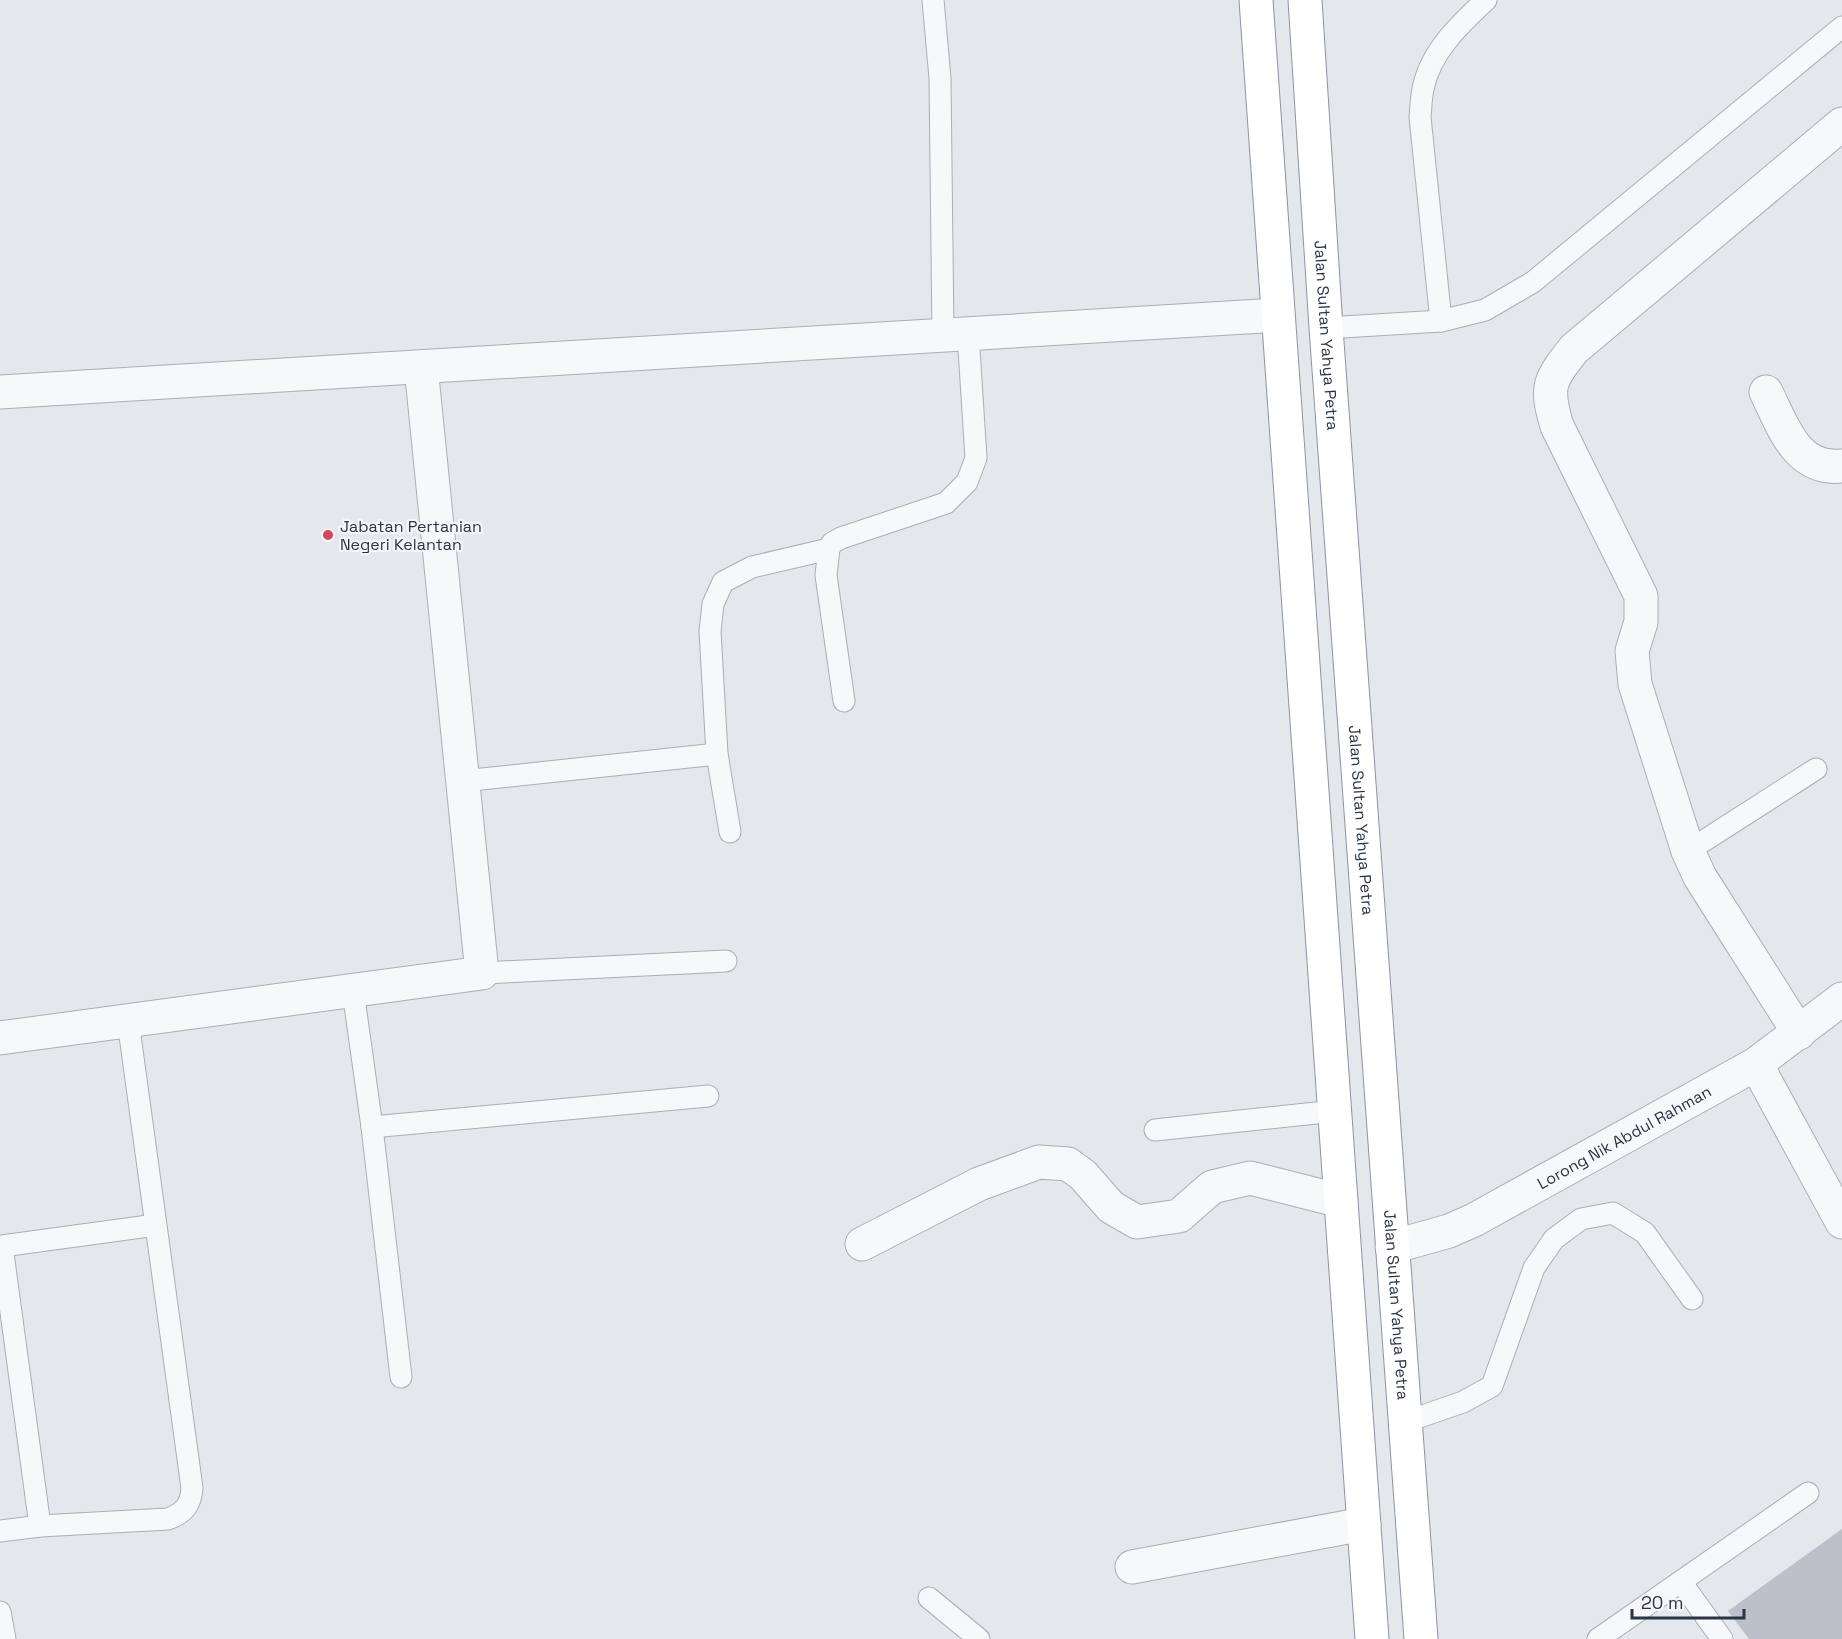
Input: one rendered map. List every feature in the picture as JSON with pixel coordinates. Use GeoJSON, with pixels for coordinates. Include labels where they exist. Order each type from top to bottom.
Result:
{"type":"FeatureCollection","features":[{"type":"Feature","properties":{"kind":"highway"},"geometry":{"type":"LineString","coordinates":[[1256,0],[1372,1639]]}},
{"type":"Feature","properties":{"kind":"highway","name":"Jalan Sultan Yahya Petra"},"geometry":{"type":"LineString","coordinates":[[1305,0],[1326,328],[1421,1639]]}},
{"type":"Feature","properties":{"kind":"street"},"geometry":{"type":"LineString","coordinates":[[1799,1033],[1700,877],[1688,851],[1635,684],[1632,651],[1641,622],[1641,596],[1557,426],[1550,401],[1553,376],[1574,349],[1842,124]]}},
{"type":"Feature","properties":{"kind":"street"},"geometry":{"type":"LineString","coordinates":[[0,392],[1278,315]]}},
{"type":"Feature","properties":{"kind":"street"},"geometry":{"type":"LineString","coordinates":[[0,1038],[482,973],[421,367]]}},
{"type":"Feature","properties":{"kind":"street"},"geometry":{"type":"LineString","coordinates":[[1766,392],[1793,445],[1809,461],[1829,468],[1842,466]]}},
{"type":"Feature","properties":{"kind":"street","name":"Lorong Nik Abdul Rahman"},"geometry":{"type":"LineString","coordinates":[[1392,1246],[1449,1231],[1474,1220],[1756,1064],[1842,999]]}},
{"type":"Feature","properties":{"kind":"street"},"geometry":{"type":"LineString","coordinates":[[1756,1064],[1842,1222]]}},
{"type":"Feature","properties":{"kind":"street"},"geometry":{"type":"LineString","coordinates":[[862,1244],[979,1184],[1039,1162],[1068,1164],[1083,1175],[1111,1207],[1137,1222],[1179,1215],[1212,1187],[1250,1178],[1341,1201]]}},
{"type":"Feature","properties":{"kind":"street"},"geometry":{"type":"LineString","coordinates":[[1132,1567],[1364,1524]]}},
{"type":"Feature","properties":{"kind":"lane"},"geometry":{"type":"LineString","coordinates":[[843,701],[826,575],[829,549],[832,543],[842,537],[946,503],[967,482],[976,458],[956,335],[933,0]]}},
{"type":"Feature","properties":{"kind":"lane"},"geometry":{"type":"LineString","coordinates":[[1441,321],[1420,117],[1423,87],[1436,54],[1463,22],[1486,0]]}},
{"type":"Feature","properties":{"kind":"lane"},"geometry":{"type":"LineString","coordinates":[[1326,328],[1441,321],[1485,310],[1533,282],[1842,27]]}},
{"type":"Feature","properties":{"kind":"lane"},"geometry":{"type":"LineString","coordinates":[[730,832],[717,754],[710,631],[713,604],[723,582],[753,567],[829,549]]}},
{"type":"Feature","properties":{"kind":"lane"},"geometry":{"type":"LineString","coordinates":[[463,781],[717,754]]}},
{"type":"Feature","properties":{"kind":"lane"},"geometry":{"type":"LineString","coordinates":[[1688,851],[1816,769]]}},
{"type":"Feature","properties":{"kind":"lane"},"geometry":{"type":"LineString","coordinates":[[482,973],[726,961]]}},
{"type":"Feature","properties":{"kind":"lane"},"geometry":{"type":"LineString","coordinates":[[353,991],[372,1127],[400,1377]]}},
{"type":"Feature","properties":{"kind":"lane"},"geometry":{"type":"LineString","coordinates":[[0,1531],[40,1526],[168,1519],[178,1516],[186,1509],[191,1499],[192,1488],[128,1021]]}},
{"type":"Feature","properties":{"kind":"lane"},"geometry":{"type":"LineString","coordinates":[[372,1127],[708,1096]]}},
{"type":"Feature","properties":{"kind":"lane"},"geometry":{"type":"LineString","coordinates":[[1155,1130],[1335,1112]]}},
{"type":"Feature","properties":{"kind":"lane"},"geometry":{"type":"LineString","coordinates":[[1405,1422],[1463,1402],[1492,1386],[1534,1268],[1554,1239],[1581,1219],[1613,1213],[1645,1233],[1692,1299]]}},
{"type":"Feature","properties":{"kind":"lane"},"geometry":{"type":"LineString","coordinates":[[40,1526],[1,1246],[156,1225]]}},
{"type":"Feature","properties":{"kind":"lane"},"geometry":{"type":"LineString","coordinates":[[1598,1639],[1808,1493]]}},
{"type":"Feature","properties":{"kind":"lane"},"geometry":{"type":"LineString","coordinates":[[1681,1582],[1722,1639]]}},
{"type":"Feature","properties":{"kind":"lane"},"geometry":{"type":"LineString","coordinates":[[929,1598],[980,1639]]}},
{"type":"Feature","properties":{"kind":"lane"},"geometry":{"type":"LineString","coordinates":[[0,1612],[5,1639]]}},
{"type":"Feature","properties":{"kind":"building"},"geometry":{"type":"Polygon","coordinates":[[[1842,1529],[1842,1639],[1749,1639],[1728,1611],[1842,1529]]]}},
{"type":"Feature","properties":{"kind":"place","name":"Jabatan Pertanian Negeri Kelantan"},"geometry":{"type":"Point","coordinates":[328,535]}}]}
